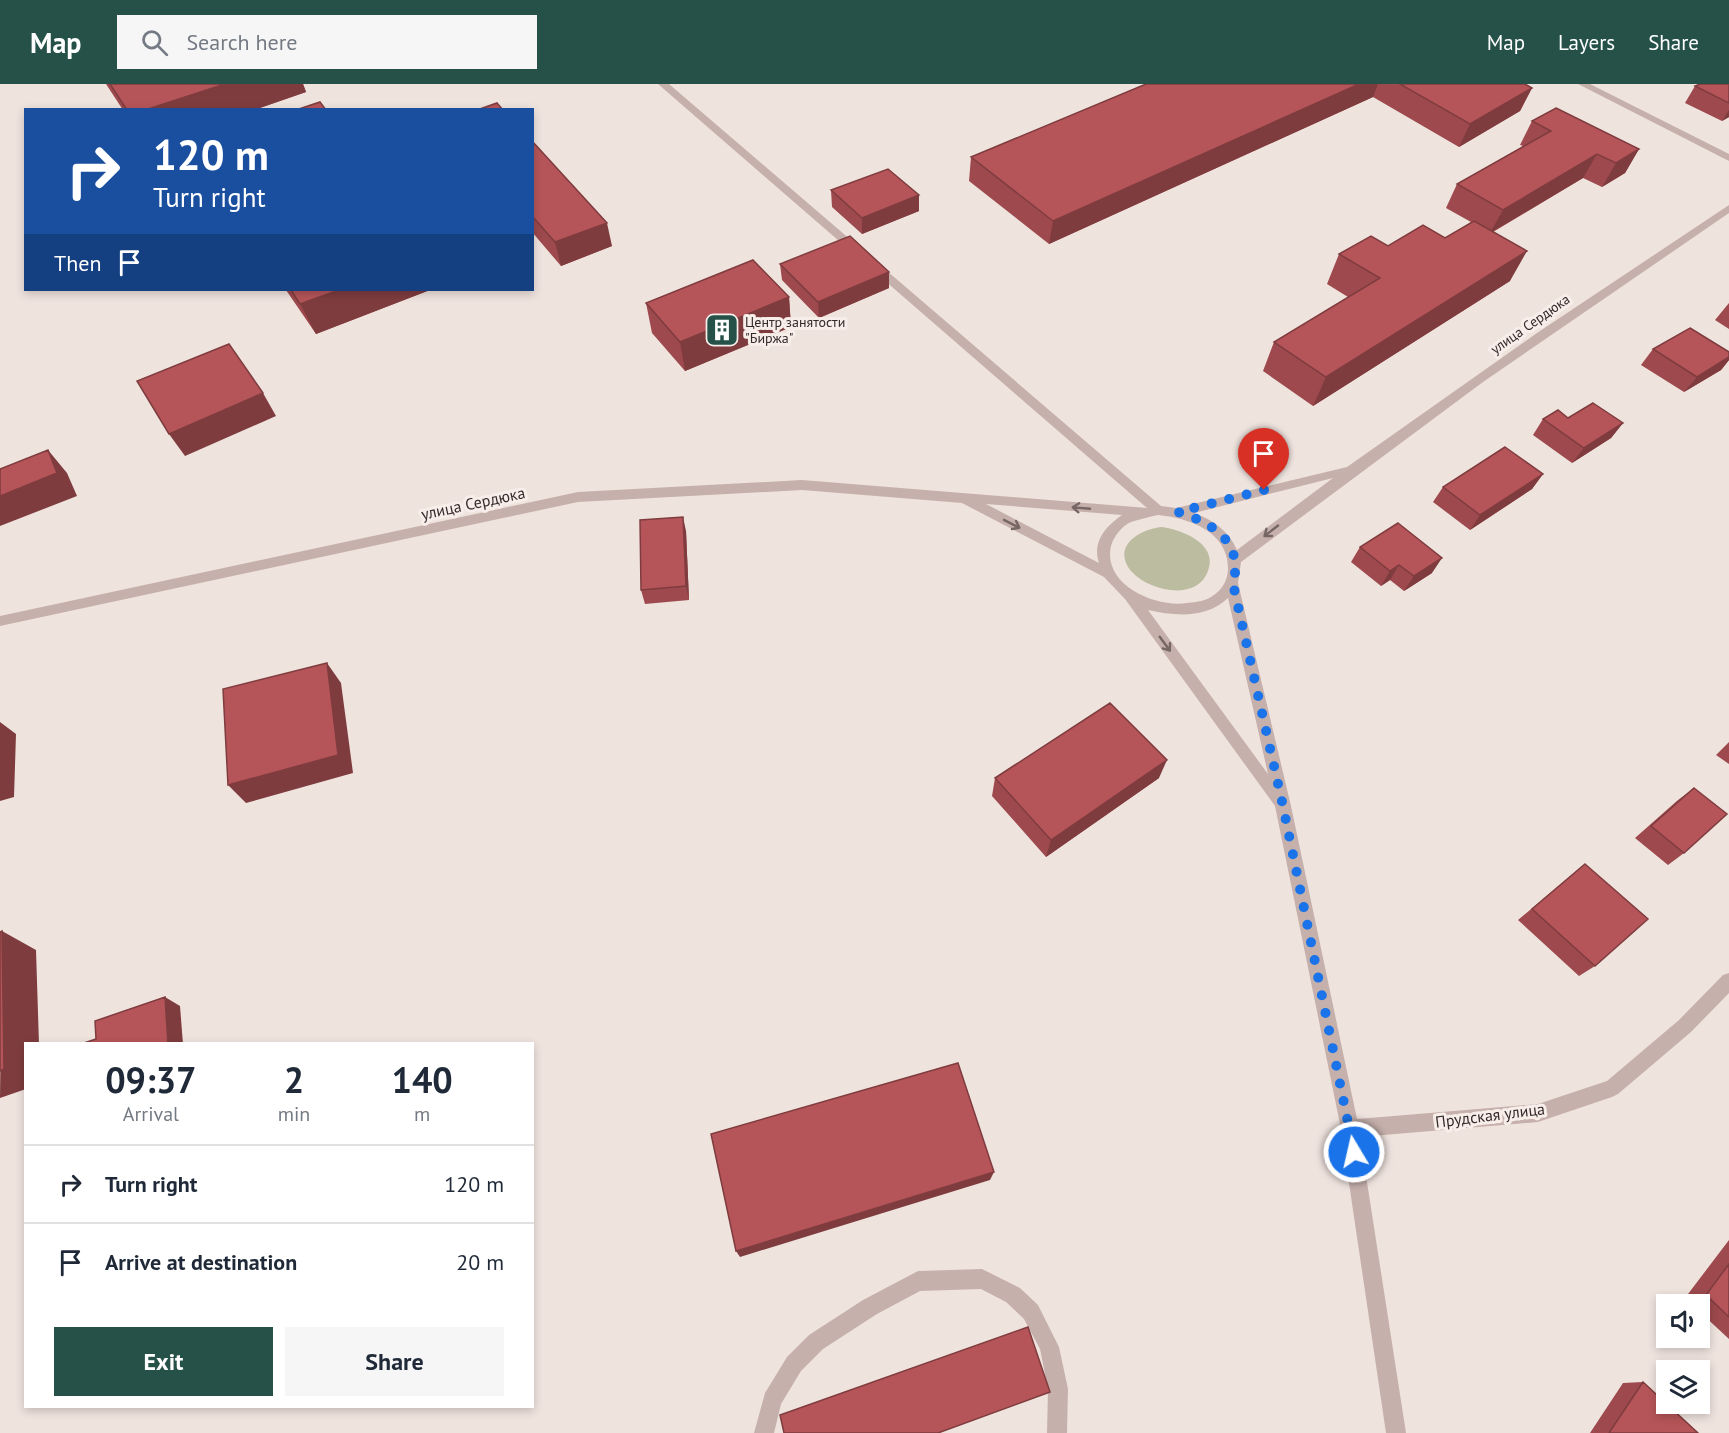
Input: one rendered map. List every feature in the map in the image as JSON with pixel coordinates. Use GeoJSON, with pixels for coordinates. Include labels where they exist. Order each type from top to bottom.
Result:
{"type":"FeatureCollection","features":[{"type":"Feature","properties":{"kind":"street"},"geometry":{"type":"LineString","coordinates":[[663,84],[1158,510]]}},
{"type":"Feature","properties":{"kind":"street"},"geometry":{"type":"LineString","coordinates":[[1583,84],[1729,158]]}},
{"type":"Feature","properties":{"kind":"street","name":"улица Сердюка"},"geometry":{"type":"LineString","coordinates":[[1235,559],[1351,469],[1572,313],[1729,208]]}},
{"type":"Feature","properties":{"kind":"street"},"geometry":{"type":"LineString","coordinates":[[1178,512],[1351,469]]}},
{"type":"Feature","properties":{"kind":"street","name":"улица Сердюка"},"geometry":{"type":"LineString","coordinates":[[0,621],[578,497],[802,485],[1139,513]]}},
{"type":"Feature","properties":{"kind":"street"},"geometry":{"type":"LineString","coordinates":[[960,497],[1107,573]]}},
{"type":"Feature","properties":{"kind":"street"},"geometry":{"type":"LineString","coordinates":[[1158,510],[1178,512],[1197,518],[1215,529],[1228,542],[1235,559],[1236,572],[1233,584],[1222,597],[1190,610],[1169,610],[1149,606],[1131,597],[1117,586],[1107,573],[1102,558],[1104,543],[1117,525],[1139,513],[1158,510]]}},
{"type":"Feature","properties":{"kind":"street"},"geometry":{"type":"LineString","coordinates":[[1233,584],[1283,806],[1350,1129],[1396,1433]]}},
{"type":"Feature","properties":{"kind":"street"},"geometry":{"type":"LineString","coordinates":[[1131,597],[1283,806]]}},
{"type":"Feature","properties":{"kind":"street","name":"Прудская улица"},"geometry":{"type":"LineString","coordinates":[[1350,1129],[1538,1113],[1612,1088],[1685,1026],[1729,981]]}},
{"type":"Feature","properties":{"kind":"street"},"geometry":{"type":"LineString","coordinates":[[765,1433],[772,1400],[794,1364],[816,1342],[870,1307],[918,1281],[982,1279],[1012,1295],[1031,1312],[1049,1347],[1058,1389],[1057,1433]]}},
{"type":"Feature","properties":{"kind":"green space"},"geometry":{"type":"Polygon","coordinates":[[[1161,527],[1188,535],[1203,546],[1208,553],[1210,561],[1208,571],[1202,581],[1194,587],[1184,590],[1161,588],[1140,579],[1126,563],[1124,555],[1130,541],[1144,532],[1161,527]]]}},
{"type":"Feature","properties":{"kind":"building"},"geometry":{"type":"Polygon","coordinates":[[[110,84],[225,84],[151,108],[126,108],[110,84]]]}},
{"type":"Feature","properties":{"kind":"building"},"geometry":{"type":"Polygon","coordinates":[[[1146,84],[1359,84],[1053,221],[971,157],[1146,84]]]}},
{"type":"Feature","properties":{"kind":"building"},"geometry":{"type":"Polygon","coordinates":[[[1400,84],[1525,84],[1532,88],[1470,124],[1400,84]]]}},
{"type":"Feature","properties":{"kind":"building"},"geometry":{"type":"Polygon","coordinates":[[[1729,84],[1729,103],[1695,86],[1729,84]]]}},
{"type":"Feature","properties":{"kind":"building"},"geometry":{"type":"Polygon","coordinates":[[[320,102],[324,108],[302,108],[320,102]]]}},
{"type":"Feature","properties":{"kind":"building"},"geometry":{"type":"Polygon","coordinates":[[[497,103],[501,108],[483,108],[497,103]]]}},
{"type":"Feature","properties":{"kind":"building"},"geometry":{"type":"Polygon","coordinates":[[[1556,108],[1639,149],[1616,163],[1597,154],[1503,210],[1457,184],[1551,131],[1532,121],[1556,108]]]}},
{"type":"Feature","properties":{"kind":"building"},"geometry":{"type":"Polygon","coordinates":[[[534,143],[607,223],[555,242],[534,218],[534,143]]]}},
{"type":"Feature","properties":{"kind":"building"},"geometry":{"type":"Polygon","coordinates":[[[888,169],[919,195],[862,218],[831,190],[888,169]]]}},
{"type":"Feature","properties":{"kind":"building"},"geometry":{"type":"Polygon","coordinates":[[[1474,221],[1527,251],[1326,377],[1274,342],[1380,278],[1339,254],[1371,236],[1388,246],[1423,225],[1445,238],[1474,221]]]}},
{"type":"Feature","properties":{"kind":"building"},"geometry":{"type":"Polygon","coordinates":[[[850,236],[889,272],[818,302],[780,264],[850,236]]]}},
{"type":"Feature","properties":{"kind":"building"},"geometry":{"type":"Polygon","coordinates":[[[753,260],[789,297],[680,342],[646,303],[753,260]]]}},
{"type":"Feature","properties":{"kind":"building"},"geometry":{"type":"Polygon","coordinates":[[[292,291],[336,291],[300,304],[292,291]]]}},
{"type":"Feature","properties":{"kind":"building"},"geometry":{"type":"Polygon","coordinates":[[[1690,328],[1729,352],[1729,357],[1697,377],[1653,349],[1690,328]]]}},
{"type":"Feature","properties":{"kind":"building"},"geometry":{"type":"Polygon","coordinates":[[[229,344],[263,393],[169,434],[137,381],[229,344]]]}},
{"type":"Feature","properties":{"kind":"building"},"geometry":{"type":"Polygon","coordinates":[[[1593,403],[1623,423],[1584,448],[1543,419],[1558,410],[1568,418],[1593,403]]]}},
{"type":"Feature","properties":{"kind":"building"},"geometry":{"type":"Polygon","coordinates":[[[1505,447],[1543,474],[1480,515],[1443,487],[1505,447]]]}},
{"type":"Feature","properties":{"kind":"building"},"geometry":{"type":"Polygon","coordinates":[[[48,450],[57,473],[0,496],[0,469],[48,450]]]}},
{"type":"Feature","properties":{"kind":"building"},"geometry":{"type":"Polygon","coordinates":[[[683,517],[686,586],[641,590],[640,520],[683,517]]]}},
{"type":"Feature","properties":{"kind":"building"},"geometry":{"type":"Polygon","coordinates":[[[1398,523],[1442,558],[1414,576],[1399,565],[1390,571],[1360,547],[1398,523]]]}},
{"type":"Feature","properties":{"kind":"building"},"geometry":{"type":"Polygon","coordinates":[[[327,663],[338,755],[228,785],[223,689],[327,663]]]}},
{"type":"Feature","properties":{"kind":"building"},"geometry":{"type":"Polygon","coordinates":[[[1110,703],[1167,760],[1051,840],[995,778],[1110,703]]]}},
{"type":"Feature","properties":{"kind":"building"},"geometry":{"type":"Polygon","coordinates":[[[1694,788],[1727,814],[1684,853],[1651,826],[1694,788]]]}},
{"type":"Feature","properties":{"kind":"building"},"geometry":{"type":"Polygon","coordinates":[[[1585,864],[1648,919],[1595,966],[1532,909],[1585,864]]]}},
{"type":"Feature","properties":{"kind":"building"},"geometry":{"type":"Polygon","coordinates":[[[2,931],[4,1069],[0,1071],[0,932],[2,931]]]}},
{"type":"Feature","properties":{"kind":"building"},"geometry":{"type":"Polygon","coordinates":[[[165,997],[168,1042],[87,1042],[96,1039],[95,1021],[165,997]]]}},
{"type":"Feature","properties":{"kind":"building"},"geometry":{"type":"Polygon","coordinates":[[[958,1063],[994,1172],[736,1251],[711,1134],[958,1063]]]}},
{"type":"Feature","properties":{"kind":"building"},"geometry":{"type":"Polygon","coordinates":[[[1729,1264],[1729,1317],[1710,1299],[1710,1294],[1707,1294],[1729,1264]]]}},
{"type":"Feature","properties":{"kind":"building"},"geometry":{"type":"Polygon","coordinates":[[[1028,1327],[1050,1392],[938,1433],[784,1433],[780,1415],[1028,1327]]]}},
{"type":"Feature","properties":{"kind":"building"},"geometry":{"type":"Polygon","coordinates":[[[1643,1382],[1656,1394],[1656,1414],[1678,1414],[1698,1433],[1609,1433],[1643,1382]]]}},
{"type":"Feature","properties":{"kind":"place","name":"Центр занятости \"Биржа\""},"geometry":{"type":"Point","coordinates":[722,330]}},
{"type":"Feature","properties":{"kind":"route"},"geometry":{"type":"LineString","coordinates":[[1264,490],[1178,512],[1197,518],[1215,529],[1228,542],[1235,559],[1236,572],[1233,584],[1283,806],[1354,1152]]}}]}
